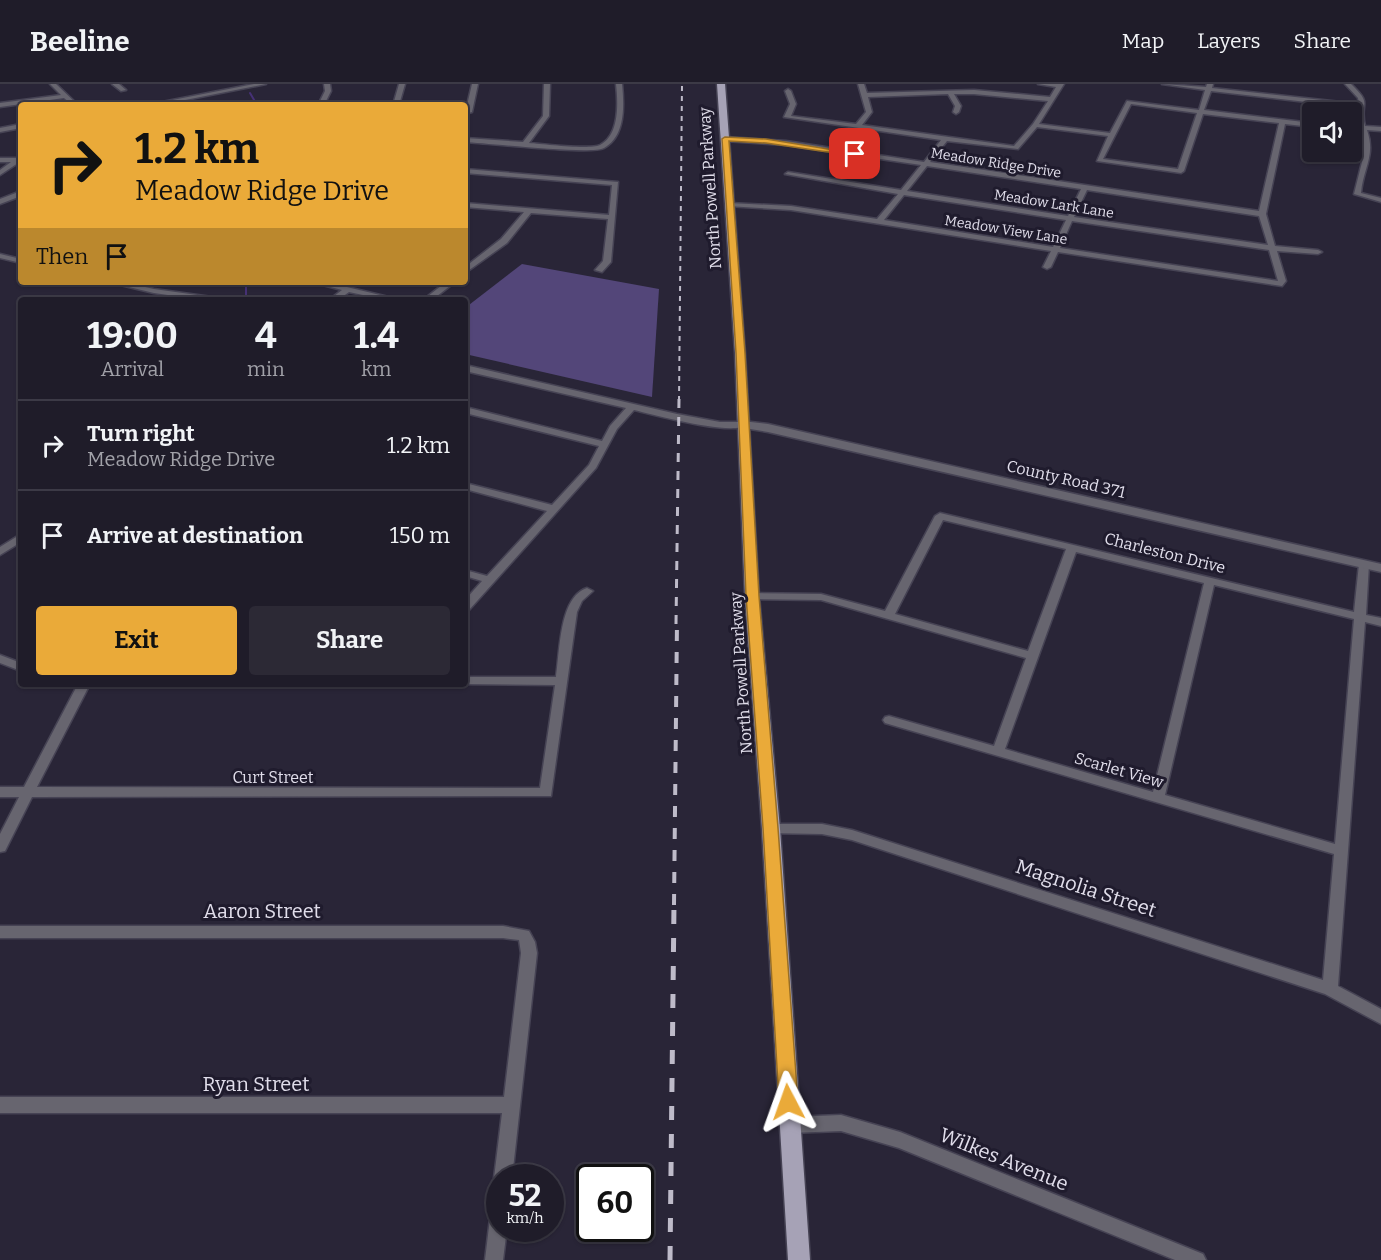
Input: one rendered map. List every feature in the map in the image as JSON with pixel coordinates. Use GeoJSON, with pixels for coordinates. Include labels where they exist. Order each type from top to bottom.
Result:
{"type":"FeatureCollection","features":[{"type":"Feature","properties":{"kind":"main road","name":"North Powell Parkway"},"geometry":{"type":"LineString","coordinates":[[721,84],[740,353],[752,596],[771,828],[799,1260]]}},
{"type":"Feature","properties":{"kind":"street"},"geometry":{"type":"LineString","coordinates":[[52,84],[72,102]]}},
{"type":"Feature","properties":{"kind":"street"},"geometry":{"type":"LineString","coordinates":[[116,84],[123,90]]}},
{"type":"Feature","properties":{"kind":"street"},"geometry":{"type":"LineString","coordinates":[[166,102],[263,84]]}},
{"type":"Feature","properties":{"kind":"street"},"geometry":{"type":"LineString","coordinates":[[322,102],[328,91],[327,84]]}},
{"type":"Feature","properties":{"kind":"street"},"geometry":{"type":"LineString","coordinates":[[397,102],[402,84]]}},
{"type":"Feature","properties":{"kind":"street"},"geometry":{"type":"LineString","coordinates":[[468,108],[475,84]]}},
{"type":"Feature","properties":{"kind":"street"},"geometry":{"type":"LineString","coordinates":[[525,144],[546,116],[547,84]]}},
{"type":"Feature","properties":{"kind":"street"},"geometry":{"type":"LineString","coordinates":[[468,140],[601,147],[617,127],[621,116],[619,84]]}},
{"type":"Feature","properties":{"kind":"street"},"geometry":{"type":"LineString","coordinates":[[858,126],[869,112],[861,84]]}},
{"type":"Feature","properties":{"kind":"street"},"geometry":{"type":"LineString","coordinates":[[1041,84],[1060,85]]}},
{"type":"Feature","properties":{"kind":"street"},"geometry":{"type":"LineString","coordinates":[[1165,84],[1209,87],[1328,102]]}},
{"type":"Feature","properties":{"kind":"street"},"geometry":{"type":"LineString","coordinates":[[1348,84],[1361,97],[1362,103]]}},
{"type":"Feature","properties":{"kind":"street"},"geometry":{"type":"LineString","coordinates":[[788,91],[793,104],[787,117],[1019,147],[1060,85]]}},
{"type":"Feature","properties":{"kind":"street"},"geometry":{"type":"LineString","coordinates":[[1209,87],[1201,111],[1181,171],[1099,160],[1129,102],[1201,111],[1282,122],[1302,123]]}},
{"type":"Feature","properties":{"kind":"street"},"geometry":{"type":"LineString","coordinates":[[864,95],[992,93],[1050,99]]}},
{"type":"Feature","properties":{"kind":"street"},"geometry":{"type":"LineString","coordinates":[[951,94],[958,106],[956,112]]}},
{"type":"Feature","properties":{"kind":"street"},"geometry":{"type":"LineString","coordinates":[[22,102],[65,96]]}},
{"type":"Feature","properties":{"kind":"street"},"geometry":{"type":"LineString","coordinates":[[0,105],[18,103]]}},
{"type":"Feature","properties":{"kind":"street"},"geometry":{"type":"LineString","coordinates":[[1272,248],[1262,214],[1282,122]]}},
{"type":"Feature","properties":{"kind":"street"},"geometry":{"type":"LineString","coordinates":[[1035,125],[1111,135]]}},
{"type":"Feature","properties":{"kind":"street"},"geometry":{"type":"LineString","coordinates":[[0,130],[18,127]]}},
{"type":"Feature","properties":{"kind":"street"},"geometry":{"type":"LineString","coordinates":[[1381,129],[1362,128],[1368,150],[1359,174],[1356,192],[1358,196],[1381,200]]}},
{"type":"Feature","properties":{"kind":"street","name":"Meadow Ridge Drive"},"geometry":{"type":"LineString","coordinates":[[725,139],[766,141],[1262,214]]}},
{"type":"Feature","properties":{"kind":"street"},"geometry":{"type":"LineString","coordinates":[[878,223],[945,139]]}},
{"type":"Feature","properties":{"kind":"street"},"geometry":{"type":"LineString","coordinates":[[0,160],[18,159]]}},
{"type":"Feature","properties":{"kind":"street"},"geometry":{"type":"LineString","coordinates":[[0,172],[18,160]]}},
{"type":"Feature","properties":{"kind":"street"},"geometry":{"type":"LineString","coordinates":[[468,171],[616,183],[607,262],[599,270]]}},
{"type":"Feature","properties":{"kind":"street","name":"Meadow Lark Lane"},"geometry":{"type":"LineString","coordinates":[[788,174],[1070,219],[1272,248],[1318,252]]}},
{"type":"Feature","properties":{"kind":"street"},"geometry":{"type":"LineString","coordinates":[[1047,267],[1086,188]]}},
{"type":"Feature","properties":{"kind":"street"},"geometry":{"type":"LineString","coordinates":[[0,202],[18,194]]}},
{"type":"Feature","properties":{"kind":"street","name":"Meadow View Lane"},"geometry":{"type":"LineString","coordinates":[[729,204],[791,208],[1055,251],[1279,284],[1282,281],[1272,248]]}},
{"type":"Feature","properties":{"kind":"street"},"geometry":{"type":"LineString","coordinates":[[468,205],[611,216]]}},
{"type":"Feature","properties":{"kind":"street"},"geometry":{"type":"LineString","coordinates":[[468,269],[504,241],[530,210]]}},
{"type":"Feature","properties":{"kind":"street"},"geometry":{"type":"LineString","coordinates":[[0,256],[18,260]]}},
{"type":"Feature","properties":{"kind":"street"},"geometry":{"type":"LineString","coordinates":[[125,285],[197,297]]}},
{"type":"Feature","properties":{"kind":"street"},"geometry":{"type":"LineString","coordinates":[[327,285],[382,297]]}},
{"type":"Feature","properties":{"kind":"street"},"geometry":{"type":"LineString","coordinates":[[431,297],[447,285]]}},
{"type":"Feature","properties":{"kind":"street"},"geometry":{"type":"LineString","coordinates":[[337,297],[347,290]]}},
{"type":"Feature","properties":{"kind":"street"},"geometry":{"type":"LineString","coordinates":[[468,369],[632,407],[720,425],[742,425]]}},
{"type":"Feature","properties":{"kind":"street"},"geometry":{"type":"LineString","coordinates":[[468,604],[593,466],[613,428],[632,407]]}},
{"type":"Feature","properties":{"kind":"street"},"geometry":{"type":"LineString","coordinates":[[468,411],[604,444]]}},
{"type":"Feature","properties":{"kind":"street","name":"County Road 371"},"geometry":{"type":"LineString","coordinates":[[742,425],[768,428],[1381,568]]}},
{"type":"Feature","properties":{"kind":"street"},"geometry":{"type":"LineString","coordinates":[[468,487],[553,509]]}},
{"type":"Feature","properties":{"kind":"street","name":"Charleston Drive"},"geometry":{"type":"LineString","coordinates":[[888,616],[940,516],[1381,622]]}},
{"type":"Feature","properties":{"kind":"street"},"geometry":{"type":"LineString","coordinates":[[0,552],[18,542]]}},
{"type":"Feature","properties":{"kind":"street"},"geometry":{"type":"LineString","coordinates":[[998,752],[1072,548]]}},
{"type":"Feature","properties":{"kind":"street"},"geometry":{"type":"LineString","coordinates":[[1330,988],[1364,564]]}},
{"type":"Feature","properties":{"kind":"street"},"geometry":{"type":"LineString","coordinates":[[468,574],[489,580]]}},
{"type":"Feature","properties":{"kind":"street"},"geometry":{"type":"LineString","coordinates":[[1158,798],[1210,580]]}},
{"type":"Feature","properties":{"kind":"street"},"geometry":{"type":"LineString","coordinates":[[468,681],[561,681],[571,612],[577,599],[587,591]]}},
{"type":"Feature","properties":{"kind":"street"},"geometry":{"type":"LineString","coordinates":[[752,596],[821,597],[1032,656]]}},
{"type":"Feature","properties":{"kind":"street"},"geometry":{"type":"LineString","coordinates":[[0,659],[18,666]]}},
{"type":"Feature","properties":{"kind":"street","name":"Curt Street"},"geometry":{"type":"LineString","coordinates":[[0,792],[546,793],[561,681]]}},
{"type":"Feature","properties":{"kind":"street"},"geometry":{"type":"LineString","coordinates":[[0,847],[82,687]]}},
{"type":"Feature","properties":{"kind":"street","name":"Scarlet View"},"geometry":{"type":"LineString","coordinates":[[889,720],[1341,851]]}},
{"type":"Feature","properties":{"kind":"street","name":"Magnolia Street"},"geometry":{"type":"LineString","coordinates":[[771,828],[822,829],[852,835],[1330,988],[1381,1017]]}},
{"type":"Feature","properties":{"kind":"street","name":"Aaron Street"},"geometry":{"type":"LineString","coordinates":[[0,932],[503,932],[524,935],[530,953],[511,1106]]}},
{"type":"Feature","properties":{"kind":"street","name":"Ryan Street"},"geometry":{"type":"LineString","coordinates":[[0,1105],[511,1106]]}},
{"type":"Feature","properties":{"kind":"street"},"geometry":{"type":"LineString","coordinates":[[505,1164],[511,1106]]}},
{"type":"Feature","properties":{"kind":"street","name":"Wilkes Avenue"},"geometry":{"type":"LineString","coordinates":[[789,1125],[841,1123],[900,1140],[1197,1260]]}},
{"type":"Feature","properties":{"kind":"street"},"geometry":{"type":"LineString","coordinates":[[494,1260],[496,1242]]}},
{"type":"Feature","properties":{"kind":"shaded area"},"geometry":{"type":"Polygon","coordinates":[[[522,264],[659,289],[652,397],[468,355],[468,306],[522,264]]]}},
{"type":"Feature","properties":{"kind":"waterway"},"geometry":{"type":"LineString","coordinates":[[250,93],[255,102]]}},
{"type":"Feature","properties":{"kind":"waterway"},"geometry":{"type":"LineString","coordinates":[[246,285],[246,296]]}},
{"type":"Feature","properties":{"kind":"railway"},"geometry":{"type":"LineString","coordinates":[[679,401],[682,84]]}},
{"type":"Feature","properties":{"kind":"railway"},"geometry":{"type":"LineString","coordinates":[[676,624],[679,399]]}},
{"type":"Feature","properties":{"kind":"railway"},"geometry":{"type":"LineString","coordinates":[[674,905],[677,622]]}},
{"type":"Feature","properties":{"kind":"railway"},"geometry":{"type":"LineString","coordinates":[[670,1260],[674,904]]}},
{"type":"Feature","properties":{"kind":"route"},"geometry":{"type":"LineString","coordinates":[[788,1102],[771,828],[752,596],[740,353],[725,139],[766,141],[855,154]]}}]}
